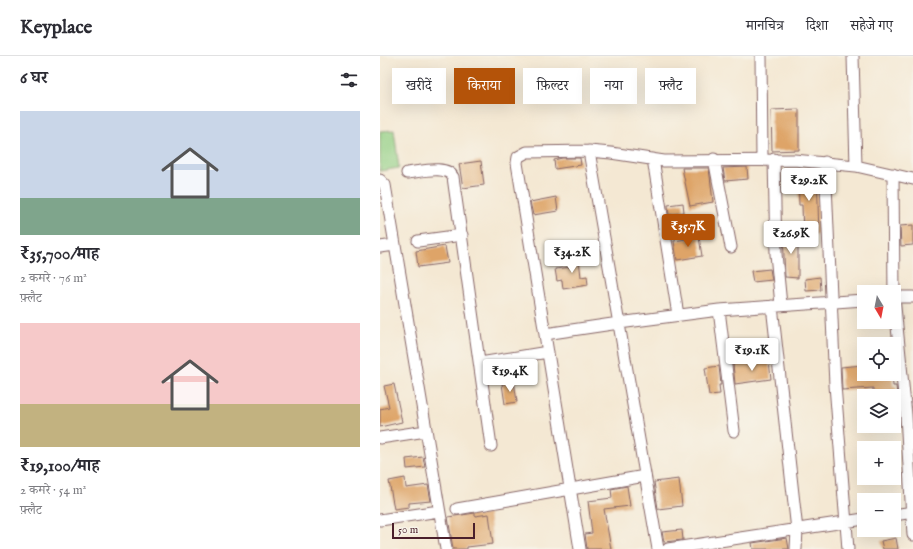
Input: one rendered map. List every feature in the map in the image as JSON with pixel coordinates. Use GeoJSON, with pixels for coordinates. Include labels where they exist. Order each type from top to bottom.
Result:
{"type":"FeatureCollection","features":[{"type":"Feature","properties":{"kind":"street"},"geometry":{"type":"LineString","coordinates":[[761,56],[762,159]]}},
{"type":"Feature","properties":{"kind":"street"},"geometry":{"type":"LineString","coordinates":[[853,56],[856,166]]}},
{"type":"Feature","properties":{"kind":"street"},"geometry":{"type":"LineString","coordinates":[[589,151],[658,549]]}},
{"type":"Feature","properties":{"kind":"street"},"geometry":{"type":"LineString","coordinates":[[580,549],[517,163],[518,157],[528,152],[589,151],[674,161],[774,159],[825,162],[856,166],[913,179]]}},
{"type":"Feature","properties":{"kind":"street"},"geometry":{"type":"LineString","coordinates":[[653,159],[678,315]]}},
{"type":"Feature","properties":{"kind":"street"},"geometry":{"type":"LineString","coordinates":[[714,159],[731,247]]}},
{"type":"Feature","properties":{"kind":"street"},"geometry":{"type":"LineString","coordinates":[[774,159],[777,306],[797,530],[796,549]]}},
{"type":"Feature","properties":{"kind":"street"},"geometry":{"type":"LineString","coordinates":[[825,162],[831,303],[845,523],[848,549]]}},
{"type":"Feature","properties":{"kind":"street"},"geometry":{"type":"LineString","coordinates":[[407,173],[444,170],[452,174],[462,235],[491,446]]}},
{"type":"Feature","properties":{"kind":"street"},"geometry":{"type":"LineString","coordinates":[[893,174],[894,285]]}},
{"type":"Feature","properties":{"kind":"street"},"geometry":{"type":"LineString","coordinates":[[380,180],[385,185],[446,549]]}},
{"type":"Feature","properties":{"kind":"street"},"geometry":{"type":"LineString","coordinates":[[418,241],[462,235]]}},
{"type":"Feature","properties":{"kind":"street"},"geometry":{"type":"LineString","coordinates":[[380,248],[395,245]]}},
{"type":"Feature","properties":{"kind":"street"},"geometry":{"type":"LineString","coordinates":[[901,297],[913,297]]}},
{"type":"Feature","properties":{"kind":"street"},"geometry":{"type":"LineString","coordinates":[[545,334],[719,310],[857,301]]}},
{"type":"Feature","properties":{"kind":"street"},"geometry":{"type":"LineString","coordinates":[[719,310],[734,431]]}},
{"type":"Feature","properties":{"kind":"street"},"geometry":{"type":"LineString","coordinates":[[897,329],[906,415],[913,535]]}},
{"type":"Feature","properties":{"kind":"street"},"geometry":{"type":"LineString","coordinates":[[480,363],[548,352]]}},
{"type":"Feature","properties":{"kind":"street"},"geometry":{"type":"LineString","coordinates":[[380,438],[426,431]]}},
{"type":"Feature","properties":{"kind":"street"},"geometry":{"type":"LineString","coordinates":[[457,509],[645,476]]}},
{"type":"Feature","properties":{"kind":"street"},"geometry":{"type":"LineString","coordinates":[[380,520],[439,511]]}},
{"type":"Feature","properties":{"kind":"street"},"geometry":{"type":"LineString","coordinates":[[901,514],[912,512]]}},
{"type":"Feature","properties":{"kind":"street"},"geometry":{"type":"LineString","coordinates":[[668,549],[857,521]]}},
{"type":"Feature","properties":{"kind":"green space"},"geometry":{"type":"Polygon","coordinates":[[[394,130],[399,168],[380,171],[380,131],[394,130]]]}},
{"type":"Feature","properties":{"kind":"building"},"geometry":{"type":"Polygon","coordinates":[[[799,109],[799,150],[772,151],[771,110],[799,109]]]}},
{"type":"Feature","properties":{"kind":"building"},"geometry":{"type":"Polygon","coordinates":[[[562,158],[580,158],[581,165],[555,169],[554,160],[562,158]]]}},
{"type":"Feature","properties":{"kind":"building"},"geometry":{"type":"Polygon","coordinates":[[[481,161],[484,185],[463,188],[459,164],[481,161]]]}},
{"type":"Feature","properties":{"kind":"building"},"geometry":{"type":"Polygon","coordinates":[[[747,167],[748,179],[725,181],[723,168],[747,167]]]}},
{"type":"Feature","properties":{"kind":"building"},"geometry":{"type":"Polygon","coordinates":[[[682,168],[709,168],[713,202],[690,206],[682,168]]]}},
{"type":"Feature","properties":{"kind":"building"},"geometry":{"type":"Polygon","coordinates":[[[817,172],[819,235],[803,235],[802,205],[799,205],[798,173],[817,172]]]}},
{"type":"Feature","properties":{"kind":"building"},"geometry":{"type":"Polygon","coordinates":[[[556,197],[558,211],[533,215],[530,202],[556,197]]]}},
{"type":"Feature","properties":{"kind":"building"},"geometry":{"type":"Polygon","coordinates":[[[683,203],[684,212],[669,215],[668,205],[683,203]]]}},
{"type":"Feature","properties":{"kind":"building"},"geometry":{"type":"Polygon","coordinates":[[[913,225],[913,245],[901,246],[900,226],[913,225]]]}},
{"type":"Feature","properties":{"kind":"building"},"geometry":{"type":"Polygon","coordinates":[[[783,234],[798,234],[798,278],[785,277],[783,234]]]}},
{"type":"Feature","properties":{"kind":"building"},"geometry":{"type":"Polygon","coordinates":[[[699,237],[702,256],[677,260],[674,241],[699,237]]]}},
{"type":"Feature","properties":{"kind":"building"},"geometry":{"type":"Polygon","coordinates":[[[445,246],[448,263],[418,267],[416,251],[445,246]]]}},
{"type":"Feature","properties":{"kind":"building"},"geometry":{"type":"Polygon","coordinates":[[[578,251],[581,277],[587,276],[588,285],[563,289],[562,280],[557,281],[555,269],[571,267],[569,252],[578,251]]]}},
{"type":"Feature","properties":{"kind":"building"},"geometry":{"type":"Polygon","coordinates":[[[770,269],[772,280],[753,282],[751,271],[770,269]]]}},
{"type":"Feature","properties":{"kind":"building"},"geometry":{"type":"Polygon","coordinates":[[[820,277],[821,290],[806,291],[805,279],[820,277]]]}},
{"type":"Feature","properties":{"kind":"building"},"geometry":{"type":"Polygon","coordinates":[[[769,360],[771,379],[735,384],[733,364],[769,360]]]}},
{"type":"Feature","properties":{"kind":"building"},"geometry":{"type":"Polygon","coordinates":[[[719,366],[721,385],[719,385],[720,394],[709,395],[705,368],[719,366]]]}},
{"type":"Feature","properties":{"kind":"building"},"geometry":{"type":"Polygon","coordinates":[[[857,366],[857,381],[893,381],[893,386],[896,386],[896,389],[873,388],[842,390],[841,367],[857,366]]]}},
{"type":"Feature","properties":{"kind":"building"},"geometry":{"type":"Polygon","coordinates":[[[514,381],[517,402],[505,404],[502,384],[514,381]]]}},
{"type":"Feature","properties":{"kind":"building"},"geometry":{"type":"Polygon","coordinates":[[[394,384],[402,422],[380,427],[380,409],[389,407],[384,386],[394,384]]]}},
{"type":"Feature","properties":{"kind":"building"},"geometry":{"type":"Polygon","coordinates":[[[423,457],[425,467],[407,469],[406,459],[423,457]]]}},
{"type":"Feature","properties":{"kind":"building"},"geometry":{"type":"Polygon","coordinates":[[[405,478],[406,488],[428,485],[431,501],[409,503],[409,507],[394,509],[389,481],[405,478]]]}},
{"type":"Feature","properties":{"kind":"building"},"geometry":{"type":"Polygon","coordinates":[[[679,479],[682,506],[658,509],[654,482],[679,479]]]}},
{"type":"Feature","properties":{"kind":"building"},"geometry":{"type":"Polygon","coordinates":[[[627,486],[630,506],[604,509],[611,549],[587,549],[585,534],[592,533],[588,501],[612,498],[611,489],[627,486]]]}},
{"type":"Feature","properties":{"kind":"building"},"geometry":{"type":"Polygon","coordinates":[[[475,513],[475,516],[489,514],[493,544],[467,547],[467,549],[453,549],[448,517],[475,513]]]}},
{"type":"Feature","properties":{"kind":"building"},"geometry":{"type":"Polygon","coordinates":[[[682,530],[683,540],[664,542],[662,532],[682,530]]]}},
{"type":"Feature","properties":{"kind":"building"},"geometry":{"type":"Polygon","coordinates":[[[787,538],[789,549],[753,549],[752,543],[787,538]]]}},
{"type":"Feature","properties":{"kind":"building"},"geometry":{"type":"Polygon","coordinates":[[[896,538],[898,549],[883,549],[881,541],[896,538]]]}}]}
